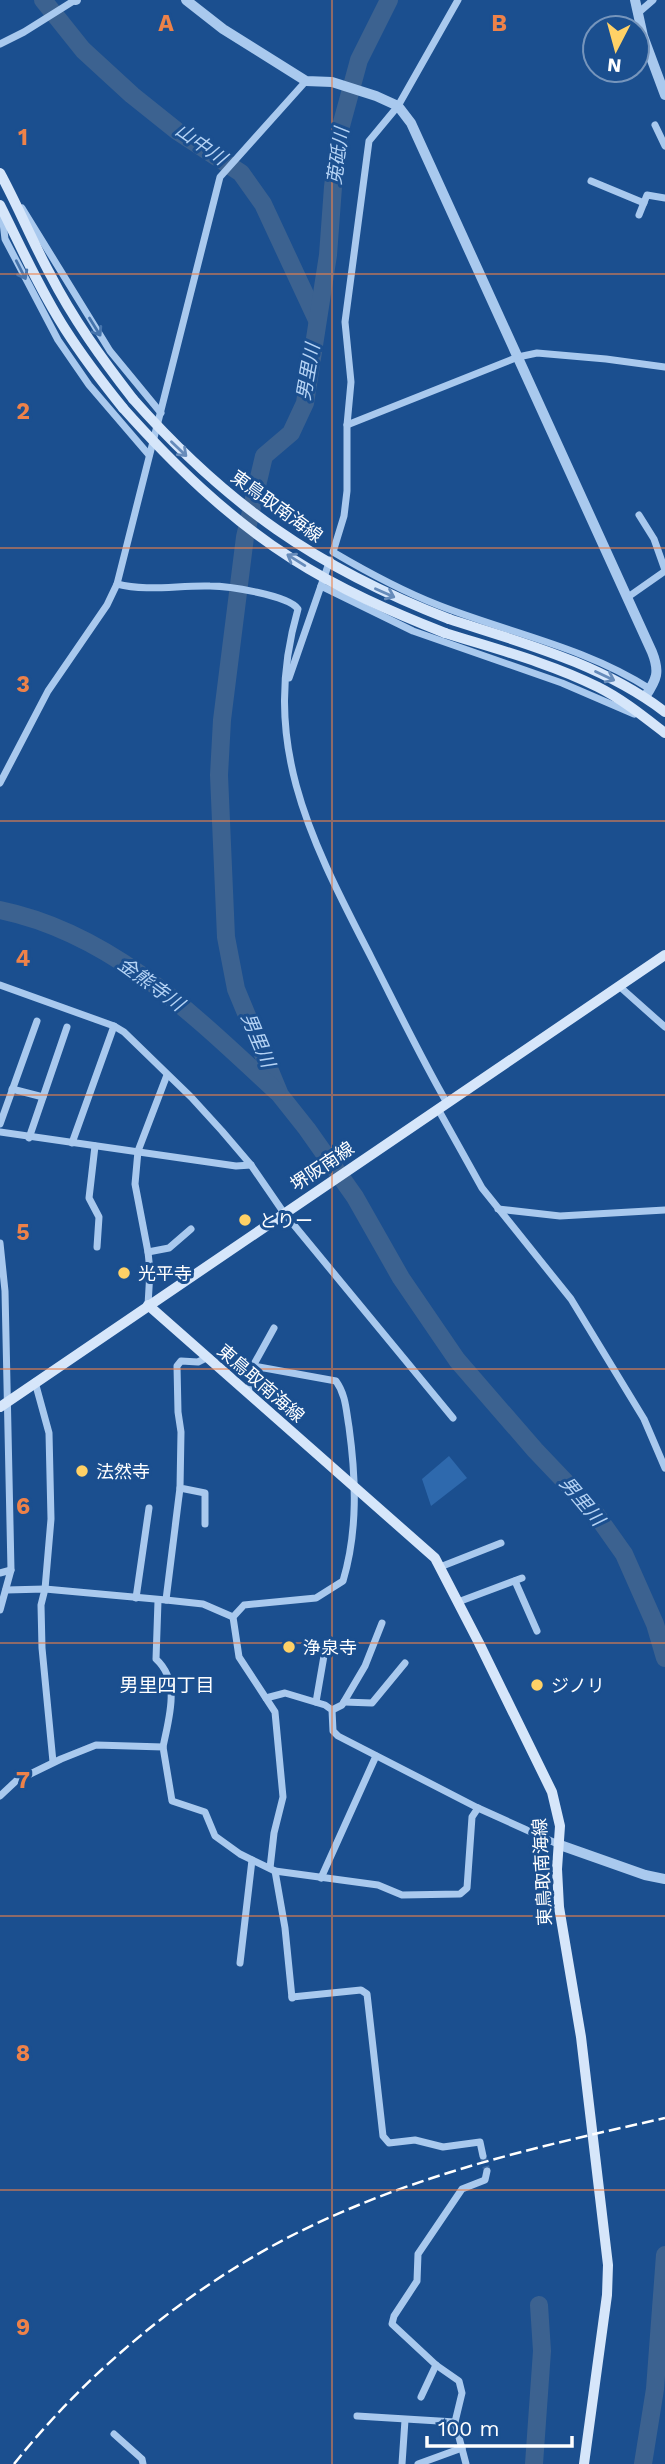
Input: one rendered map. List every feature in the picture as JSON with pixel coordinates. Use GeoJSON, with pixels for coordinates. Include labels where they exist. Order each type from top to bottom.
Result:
{"type":"FeatureCollection","features":[{"type":"Feature","properties":{"kind":"main road","name":"東鳥取南海線"},"geometry":{"type":"LineString","coordinates":[[0,173],[50,274],[103,360],[133,399],[210,479],[266,524],[369,586],[449,619],[569,660],[648,693],[665,712]]}},
{"type":"Feature","properties":{"kind":"main road","name":"東鳥取南海線"},"geometry":{"type":"LineString","coordinates":[[0,205],[38,281],[92,369],[122,408],[205,493],[280,550],[363,598],[445,633],[563,672],[599,688],[634,709],[665,733]]}},
{"type":"Feature","properties":{"kind":"main road","name":"堺阪南線"},"geometry":{"type":"LineString","coordinates":[[3,1405],[665,955]]}},
{"type":"Feature","properties":{"kind":"main road","name":"東鳥取南海線"},"geometry":{"type":"LineString","coordinates":[[148,1305],[430,1553],[458,1602],[552,1792],[560,1826],[557,1869],[559,1908],[581,2037],[608,2265],[607,2295],[584,2464]]}},
{"type":"Feature","properties":{"kind":"street"},"geometry":{"type":"LineString","coordinates":[[0,44],[75,0]]}},
{"type":"Feature","properties":{"kind":"street"},"geometry":{"type":"LineString","coordinates":[[186,0],[223,29],[306,81],[332,82],[376,96],[398,106],[411,123],[658,668],[648,693],[597,659],[439,606],[391,584],[333,552]]}},
{"type":"Feature","properties":{"kind":"street"},"geometry":{"type":"LineString","coordinates":[[286,685],[344,516],[351,382],[345,322],[369,141],[398,106],[458,0]]}},
{"type":"Feature","properties":{"kind":"street"},"geometry":{"type":"LineString","coordinates":[[635,0],[643,36],[665,95]]}},
{"type":"Feature","properties":{"kind":"street"},"geometry":{"type":"LineString","coordinates":[[638,13],[653,0]]}},
{"type":"Feature","properties":{"kind":"street"},"geometry":{"type":"LineString","coordinates":[[0,783],[48,691],[107,605],[117,584],[220,177],[306,81]]}},
{"type":"Feature","properties":{"kind":"street"},"geometry":{"type":"LineString","coordinates":[[655,125],[662,132],[665,146]]}},
{"type":"Feature","properties":{"kind":"street"},"geometry":{"type":"LineString","coordinates":[[591,181],[644,203]]}},
{"type":"Feature","properties":{"kind":"street"},"geometry":{"type":"LineString","coordinates":[[7,186],[110,351],[161,413]]}},
{"type":"Feature","properties":{"kind":"street"},"geometry":{"type":"LineString","coordinates":[[639,215],[647,195],[665,198]]}},
{"type":"Feature","properties":{"kind":"street"},"geometry":{"type":"LineString","coordinates":[[0,205],[5,239],[58,340],[89,385],[149,455]]}},
{"type":"Feature","properties":{"kind":"street"},"geometry":{"type":"LineString","coordinates":[[347,425],[518,357],[537,353],[665,367]]}},
{"type":"Feature","properties":{"kind":"street"},"geometry":{"type":"LineString","coordinates":[[628,597],[665,570],[654,539],[639,515]]}},
{"type":"Feature","properties":{"kind":"street"},"geometry":{"type":"LineString","coordinates":[[117,584],[132,588],[214,586],[277,598],[294,604],[298,609],[286,658],[284,720],[287,748],[292,777],[327,872],[438,1109],[482,1188],[571,1299],[644,1419],[665,1468]]}},
{"type":"Feature","properties":{"kind":"street"},"geometry":{"type":"LineString","coordinates":[[321,586],[413,631],[604,699],[653,724]]}},
{"type":"Feature","properties":{"kind":"street"},"geometry":{"type":"LineString","coordinates":[[0,985],[124,1032],[191,1097],[251,1165],[453,1418]]}},
{"type":"Feature","properties":{"kind":"street"},"geometry":{"type":"LineString","coordinates":[[619,986],[665,1027]]}},
{"type":"Feature","properties":{"kind":"street"},"geometry":{"type":"LineString","coordinates":[[0,1124],[37,1021]]}},
{"type":"Feature","properties":{"kind":"street"},"geometry":{"type":"LineString","coordinates":[[72,1143],[114,1026]]}},
{"type":"Feature","properties":{"kind":"street"},"geometry":{"type":"LineString","coordinates":[[29,1138],[67,1027]]}},
{"type":"Feature","properties":{"kind":"street"},"geometry":{"type":"LineString","coordinates":[[148,1305],[148,1252],[135,1184],[138,1151],[167,1075]]}},
{"type":"Feature","properties":{"kind":"street"},"geometry":{"type":"LineString","coordinates":[[12,1089],[43,1097]]}},
{"type":"Feature","properties":{"kind":"street"},"geometry":{"type":"LineString","coordinates":[[0,1132],[236,1166],[251,1165]]}},
{"type":"Feature","properties":{"kind":"street"},"geometry":{"type":"LineString","coordinates":[[95,1146],[89,1198],[99,1217],[97,1247]]}},
{"type":"Feature","properties":{"kind":"street"},"geometry":{"type":"LineString","coordinates":[[498,1209],[560,1216],[665,1210]]}},
{"type":"Feature","properties":{"kind":"street"},"geometry":{"type":"LineString","coordinates":[[148,1252],[169,1248],[191,1228]]}},
{"type":"Feature","properties":{"kind":"street"},"geometry":{"type":"LineString","coordinates":[[0,1243],[5,1291],[6,1383],[3,1405],[11,1570],[0,1610]]}},
{"type":"Feature","properties":{"kind":"street"},"geometry":{"type":"LineString","coordinates":[[247,1394],[253,1366],[274,1328]]}},
{"type":"Feature","properties":{"kind":"street"},"geometry":{"type":"LineString","coordinates":[[206,1358],[198,1362],[181,1361],[177,1366],[181,1432],[180,1488],[162,1600],[156,1659],[166,1668],[170,1679],[172,1699],[163,1747],[172,1801],[205,1812],[215,1836],[240,1854],[273,1869],[378,1885],[401,1895],[460,1894],[467,1888],[472,1817],[478,1808]]}},
{"type":"Feature","properties":{"kind":"street"},"geometry":{"type":"LineString","coordinates":[[233,1617],[244,1605],[316,1598],[343,1581],[350,1557],[355,1489],[344,1391],[336,1381],[253,1366]]}},
{"type":"Feature","properties":{"kind":"street"},"geometry":{"type":"LineString","coordinates":[[0,1375],[6,1383]]}},
{"type":"Feature","properties":{"kind":"street"},"geometry":{"type":"LineString","coordinates":[[35,1382],[49,1433],[51,1520],[45,1589],[41,1605],[42,1648],[53,1762]]}},
{"type":"Feature","properties":{"kind":"street"},"geometry":{"type":"LineString","coordinates":[[180,1488],[205,1493],[205,1524]]}},
{"type":"Feature","properties":{"kind":"street"},"geometry":{"type":"LineString","coordinates":[[136,1598],[149,1508]]}},
{"type":"Feature","properties":{"kind":"street"},"geometry":{"type":"LineString","coordinates":[[440,1567],[501,1543]]}},
{"type":"Feature","properties":{"kind":"street"},"geometry":{"type":"LineString","coordinates":[[0,1573],[11,1570]]}},
{"type":"Feature","properties":{"kind":"street"},"geometry":{"type":"LineString","coordinates":[[458,1602],[519,1579],[537,1631]]}},
{"type":"Feature","properties":{"kind":"street"},"geometry":{"type":"LineString","coordinates":[[6,1590],[45,1589],[203,1604],[233,1617]]}},
{"type":"Feature","properties":{"kind":"street"},"geometry":{"type":"LineString","coordinates":[[233,1617],[239,1657],[275,1712],[284,1797],[274,1833],[273,1869],[285,1928],[292,1999],[361,1990],[367,1994],[383,2136],[389,2143],[415,2140],[443,2147],[480,2143],[483,2156]]}},
{"type":"Feature","properties":{"kind":"street"},"geometry":{"type":"LineString","coordinates":[[332,1710],[344,1702],[365,1666],[382,1623]]}},
{"type":"Feature","properties":{"kind":"street"},"geometry":{"type":"LineString","coordinates":[[316,1702],[325,1650]]}},
{"type":"Feature","properties":{"kind":"street"},"geometry":{"type":"LineString","coordinates":[[344,1702],[372,1703],[405,1663]]}},
{"type":"Feature","properties":{"kind":"street"},"geometry":{"type":"LineString","coordinates":[[266,1698],[285,1693],[325,1705],[332,1710]]}},
{"type":"Feature","properties":{"kind":"street"},"geometry":{"type":"LineString","coordinates":[[332,1710],[333,1731],[478,1808],[559,1845],[645,1875],[665,1879]]}},
{"type":"Feature","properties":{"kind":"street"},"geometry":{"type":"LineString","coordinates":[[0,1796],[16,1781],[53,1762],[96,1745],[163,1747]]}},
{"type":"Feature","properties":{"kind":"street"},"geometry":{"type":"LineString","coordinates":[[321,1878],[376,1756]]}},
{"type":"Feature","properties":{"kind":"street"},"geometry":{"type":"LineString","coordinates":[[240,1963],[252,1860]]}},
{"type":"Feature","properties":{"kind":"street"},"geometry":{"type":"LineString","coordinates":[[466,2464],[455,2422],[462,2393],[459,2381],[436,2365],[392,2323],[417,2281],[418,2255],[462,2189],[485,2180],[487,2171]]}},
{"type":"Feature","properties":{"kind":"street"},"geometry":{"type":"LineString","coordinates":[[421,2397],[436,2365]]}},
{"type":"Feature","properties":{"kind":"street"},"geometry":{"type":"LineString","coordinates":[[357,2416],[455,2422]]}},
{"type":"Feature","properties":{"kind":"street"},"geometry":{"type":"LineString","coordinates":[[402,2464],[405,2420]]}},
{"type":"Feature","properties":{"kind":"street"},"geometry":{"type":"LineString","coordinates":[[114,2434],[142,2459],[143,2464]]}},
{"type":"Feature","properties":{"kind":"street"},"geometry":{"type":"LineString","coordinates":[[418,2464],[462,2448]]}},
{"type":"Feature","properties":{"kind":"shaded area"},"geometry":{"type":"Polygon","coordinates":[[[449,1456],[467,1478],[431,1506],[422,1479],[449,1456]]]}},
{"type":"Feature","properties":{"kind":"waterway","name":"山中川"},"geometry":{"type":"LineString","coordinates":[[43,0],[83,50],[132,95],[177,131],[241,173],[263,204],[317,320]]}},
{"type":"Feature","properties":{"kind":"waterway","name":"男里川"},"geometry":{"type":"LineString","coordinates":[[389,0],[359,60],[341,126],[328,255],[305,403],[291,433],[264,456],[245,537],[222,720],[219,775],[226,937],[236,989],[280,1095],[355,1197],[401,1278],[457,1360],[535,1450],[595,1513],[624,1554],[655,1624],[665,1658]]}},
{"type":"Feature","properties":{"kind":"waterway","name":"金熊寺川"},"geometry":{"type":"LineString","coordinates":[[0,910],[41,921],[116,958],[183,1008],[277,1092]]}},
{"type":"Feature","properties":{"kind":"waterway","name":"男里川"},"geometry":{"type":"LineString","coordinates":[[643,2464],[655,2389],[665,2255]]}},
{"type":"Feature","properties":{"kind":"waterway"},"geometry":{"type":"LineString","coordinates":[[534,2464],[542,2351],[539,2305]]}},
{"type":"Feature","properties":{"kind":"tunnel"},"geometry":{"type":"LineString","coordinates":[[483,2156],[487,2171]]}},
{"type":"Feature","properties":{"kind":"railway"},"geometry":{"type":"LineString","coordinates":[[14,2464],[85,2386],[165,2316],[254,2256],[301,2231],[349,2209],[426,2180],[545,2146],[665,2118]]}},
{"type":"Feature","properties":{"kind":"place","name":"とりー"},"geometry":{"type":"Point","coordinates":[245,1220]}},
{"type":"Feature","properties":{"kind":"place","name":"光平寺"},"geometry":{"type":"Point","coordinates":[124,1273]}},
{"type":"Feature","properties":{"kind":"place","name":"法然寺"},"geometry":{"type":"Point","coordinates":[82,1471]}},
{"type":"Feature","properties":{"kind":"place","name":"浄泉寺"},"geometry":{"type":"Point","coordinates":[289,1647]}},
{"type":"Feature","properties":{"kind":"place","name":"ジノリ"},"geometry":{"type":"Point","coordinates":[537,1685]}},
{"type":"Feature","properties":{"kind":"district","name":"男里四丁目"},"geometry":{"type":"Point","coordinates":[167,1685]}},
{"type":"Feature","properties":{"kind":"water label","name":"莵砥川"},"geometry":{"type":"Point","coordinates":[338,156]}}]}
